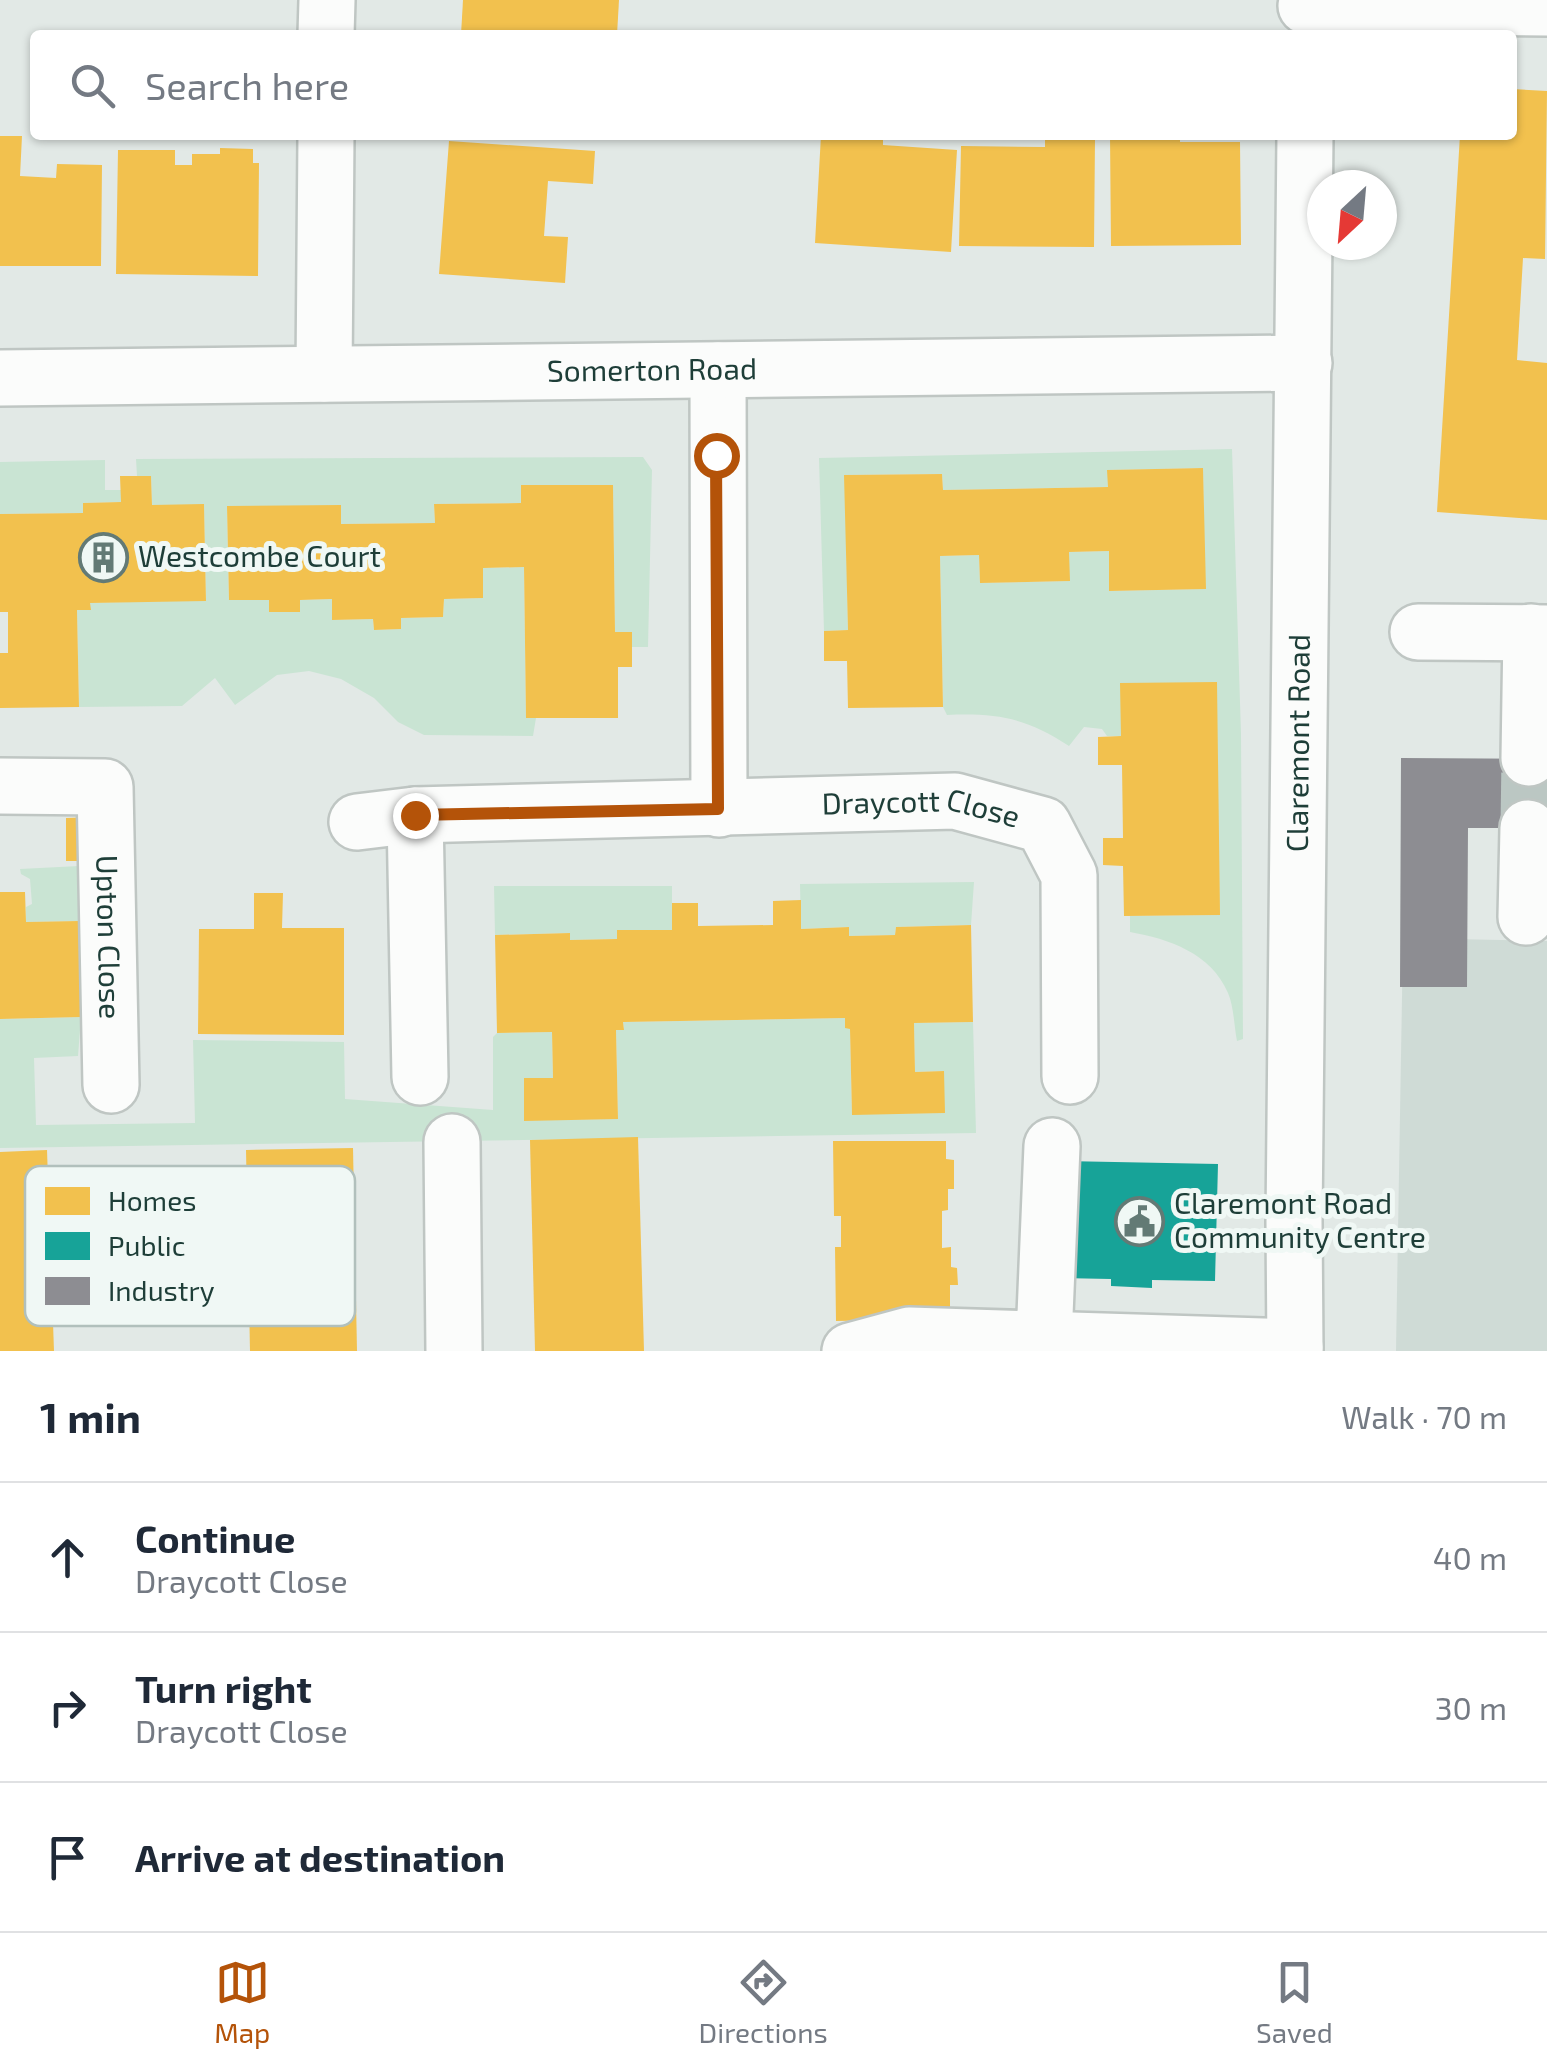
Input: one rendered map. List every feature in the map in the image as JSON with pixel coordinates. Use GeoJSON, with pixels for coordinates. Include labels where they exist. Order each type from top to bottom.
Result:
{"type":"FeatureCollection","features":[{"type":"Feature","properties":{"kind":"street"},"geometry":{"type":"LineString","coordinates":[[326,30],[327,0]]}},
{"type":"Feature","properties":{"kind":"street"},"geometry":{"type":"LineString","coordinates":[[1306,13],[1547,8]]}},
{"type":"Feature","properties":{"kind":"street"},"geometry":{"type":"LineString","coordinates":[[324,374],[326,140]]}},
{"type":"Feature","properties":{"kind":"street","name":"Claremont Road"},"geometry":{"type":"LineString","coordinates":[[1295,1349],[1305,140]]}},
{"type":"Feature","properties":{"kind":"street","name":"Somerton Road"},"geometry":{"type":"LineString","coordinates":[[0,378],[1304,362]]}},
{"type":"Feature","properties":{"kind":"street"},"geometry":{"type":"LineString","coordinates":[[718,370],[718,809]]}},
{"type":"Feature","properties":{"kind":"street"},"geometry":{"type":"LineString","coordinates":[[1418,632],[1539,632],[1528,758]]}},
{"type":"Feature","properties":{"kind":"street","name":"Upton Close"},"geometry":{"type":"LineString","coordinates":[[0,786],[104,788],[111,1085]]}},
{"type":"Feature","properties":{"kind":"street","name":"Draycott Close"},"geometry":{"type":"LineString","coordinates":[[357,822],[415,815],[955,801],[1043,826],[1068,876],[1070,1076]]}},
{"type":"Feature","properties":{"kind":"street"},"geometry":{"type":"LineString","coordinates":[[415,815],[420,1077]]}},
{"type":"Feature","properties":{"kind":"street"},"geometry":{"type":"LineString","coordinates":[[1517,917],[1528,828]]}},
{"type":"Feature","properties":{"kind":"street"},"geometry":{"type":"LineString","coordinates":[[452,1142],[454,1351]]}},
{"type":"Feature","properties":{"kind":"street"},"geometry":{"type":"LineString","coordinates":[[1044,1339],[1052,1146]]}},
{"type":"Feature","properties":{"kind":"street"},"geometry":{"type":"LineString","coordinates":[[850,1351],[908,1335],[1295,1349]]}},
{"type":"Feature","properties":{"kind":"shaded area"},"geometry":{"type":"Polygon","coordinates":[[[1403,938],[1547,941],[1547,1351],[1396,1351],[1403,938]]]}},
{"type":"Feature","properties":{"kind":"green space"},"geometry":{"type":"Polygon","coordinates":[[[1232,449],[1241,734],[1243,1039],[1237,1041],[1230,998],[1211,968],[1174,944],[1130,932],[1130,916],[1220,915],[1121,736],[1107,736],[1102,729],[1084,727],[1069,746],[1025,723],[982,715],[947,715],[943,707],[940,556],[979,555],[980,583],[1069,581],[1069,552],[1109,551],[1109,591],[1205,589],[1203,468],[1108,470],[1108,487],[943,490],[942,474],[845,475],[848,630],[824,631],[819,458],[1232,449]]]}},
{"type":"Feature","properties":{"kind":"green space"},"geometry":{"type":"Polygon","coordinates":[[[643,457],[652,470],[648,647],[632,647],[615,632],[613,485],[521,485],[521,503],[434,504],[435,523],[341,524],[227,506],[229,600],[269,600],[270,612],[300,612],[300,600],[332,599],[332,620],[373,619],[374,630],[400,629],[401,618],[443,617],[444,599],[483,598],[483,568],[524,567],[526,718],[536,718],[533,736],[424,735],[398,722],[374,698],[341,679],[309,671],[277,675],[235,705],[215,678],[182,706],[79,707],[77,610],[90,610],[90,603],[206,600],[204,505],[152,505],[151,476],[137,476],[136,459],[643,457]]]}},
{"type":"Feature","properties":{"kind":"green space"},"geometry":{"type":"Polygon","coordinates":[[[105,460],[105,490],[121,490],[121,502],[83,503],[83,513],[0,514],[0,462],[105,460]]]}},
{"type":"Feature","properties":{"kind":"green space"},"geometry":{"type":"Polygon","coordinates":[[[79,866],[79,921],[26,922],[26,907],[32,904],[30,879],[20,869],[79,866]]]}},
{"type":"Feature","properties":{"kind":"green space"},"geometry":{"type":"Polygon","coordinates":[[[974,882],[971,925],[896,927],[895,935],[849,936],[848,927],[801,929],[800,884],[974,882]]]}},
{"type":"Feature","properties":{"kind":"green space"},"geometry":{"type":"Polygon","coordinates":[[[494,886],[672,886],[672,930],[618,930],[617,939],[570,940],[569,933],[495,935],[494,886]]]}},
{"type":"Feature","properties":{"kind":"green space"},"geometry":{"type":"Polygon","coordinates":[[[81,1017],[78,1056],[34,1058],[36,1125],[195,1123],[193,1040],[344,1042],[345,1099],[493,1110],[493,1037],[497,1033],[552,1032],[553,1078],[524,1079],[524,1120],[618,1119],[616,1030],[624,1030],[623,1022],[845,1018],[850,1029],[852,1114],[944,1113],[944,1071],[915,1072],[914,1023],[973,1022],[976,1133],[0,1148],[0,1019],[81,1017]]]}},
{"type":"Feature","properties":{"kind":"building: Homes"},"geometry":{"type":"Polygon","coordinates":[[[463,0],[619,0],[617,30],[461,30],[463,0]]]}},
{"type":"Feature","properties":{"kind":"building: Homes"},"geometry":{"type":"Polygon","coordinates":[[[1517,89],[1547,91],[1545,259],[1523,258],[1517,360],[1547,363],[1547,520],[1437,512],[1460,140],[1517,140],[1517,89]]]}},
{"type":"Feature","properties":{"kind":"building: Homes"},"geometry":{"type":"Polygon","coordinates":[[[0,136],[22,136],[20,176],[56,178],[57,164],[102,165],[101,266],[0,266],[0,136]]]}},
{"type":"Feature","properties":{"kind":"building: Homes"},"geometry":{"type":"Polygon","coordinates":[[[821,140],[883,140],[883,145],[957,150],[951,252],[815,243],[821,140]]]}},
{"type":"Feature","properties":{"kind":"building: Homes"},"geometry":{"type":"Polygon","coordinates":[[[1045,140],[1095,140],[1094,247],[959,246],[961,146],[1045,147],[1045,140]]]}},
{"type":"Feature","properties":{"kind":"building: Homes"},"geometry":{"type":"Polygon","coordinates":[[[1110,140],[1240,142],[1241,245],[1111,246],[1110,140]]]}},
{"type":"Feature","properties":{"kind":"building: Homes"},"geometry":{"type":"Polygon","coordinates":[[[449,141],[595,151],[593,184],[548,181],[544,236],[568,237],[565,283],[439,274],[449,141]]]}},
{"type":"Feature","properties":{"kind":"building: Homes"},"geometry":{"type":"Polygon","coordinates":[[[220,148],[253,149],[253,163],[259,163],[258,276],[116,274],[118,150],[175,150],[175,165],[192,165],[192,154],[220,154],[220,148]]]}},
{"type":"Feature","properties":{"kind":"building: Homes"},"geometry":{"type":"Polygon","coordinates":[[[1203,468],[1206,589],[1109,591],[1109,551],[1069,552],[1070,581],[980,583],[979,555],[940,556],[943,707],[848,708],[847,661],[824,661],[824,631],[848,630],[844,475],[942,474],[943,490],[1108,487],[1107,470],[1203,468]]]}},
{"type":"Feature","properties":{"kind":"building: Homes","name":"Westcombe Court"},"geometry":{"type":"Polygon","coordinates":[[[120,476],[151,476],[152,505],[204,504],[206,601],[90,603],[91,610],[77,610],[79,707],[0,708],[0,653],[8,653],[8,612],[0,612],[0,514],[83,513],[83,503],[121,502],[120,476]]]}},
{"type":"Feature","properties":{"kind":"building: Homes"},"geometry":{"type":"Polygon","coordinates":[[[521,485],[613,485],[615,632],[632,632],[632,667],[618,667],[618,718],[526,718],[524,567],[483,568],[483,598],[444,599],[443,617],[401,618],[401,629],[374,630],[373,619],[332,620],[332,599],[300,600],[300,612],[269,612],[269,600],[229,600],[227,506],[341,505],[341,524],[435,523],[434,504],[521,503],[521,485]]]}},
{"type":"Feature","properties":{"kind":"building: Homes"},"geometry":{"type":"Polygon","coordinates":[[[1217,682],[1220,915],[1124,916],[1123,866],[1103,865],[1103,838],[1123,838],[1122,765],[1098,765],[1098,737],[1121,736],[1120,683],[1217,682]]]}},
{"type":"Feature","properties":{"kind":"building: Homes"},"geometry":{"type":"Polygon","coordinates":[[[97,817],[97,861],[66,861],[66,818],[97,817]]]}},
{"type":"Feature","properties":{"kind":"building: Homes"},"geometry":{"type":"Polygon","coordinates":[[[0,892],[25,892],[26,922],[79,921],[81,1017],[0,1019],[0,892]]]}},
{"type":"Feature","properties":{"kind":"building: Homes"},"geometry":{"type":"Polygon","coordinates":[[[254,893],[283,893],[282,928],[344,928],[344,1035],[198,1034],[199,929],[254,929],[254,893]]]}},
{"type":"Feature","properties":{"kind":"building: Homes"},"geometry":{"type":"Polygon","coordinates":[[[801,900],[801,929],[849,927],[849,936],[895,935],[896,927],[971,925],[973,1022],[914,1023],[915,1072],[944,1071],[945,1113],[852,1115],[850,1029],[845,1028],[845,1018],[623,1022],[624,1030],[616,1030],[618,1119],[524,1121],[524,1078],[553,1078],[552,1032],[497,1033],[495,935],[570,933],[570,940],[617,939],[617,930],[672,930],[672,903],[698,903],[698,926],[773,925],[773,901],[801,900]]]}},
{"type":"Feature","properties":{"kind":"building: Homes"},"geometry":{"type":"Polygon","coordinates":[[[638,1137],[644,1351],[535,1351],[530,1140],[638,1137]]]}},
{"type":"Feature","properties":{"kind":"building: Homes"},"geometry":{"type":"Polygon","coordinates":[[[833,1141],[946,1141],[946,1159],[954,1160],[954,1189],[948,1189],[948,1210],[942,1211],[942,1248],[951,1247],[951,1267],[957,1268],[958,1285],[950,1285],[950,1319],[836,1321],[835,1247],[841,1247],[841,1216],[834,1216],[833,1141]]]}},
{"type":"Feature","properties":{"kind":"building: Homes"},"geometry":{"type":"Polygon","coordinates":[[[353,1148],[353,1166],[246,1166],[246,1150],[353,1148]]]}},
{"type":"Feature","properties":{"kind":"building: Homes"},"geometry":{"type":"Polygon","coordinates":[[[47,1150],[48,1166],[25,1166],[25,1326],[53,1326],[54,1351],[0,1351],[0,1152],[47,1150]]]}},
{"type":"Feature","properties":{"kind":"building: Homes"},"geometry":{"type":"Polygon","coordinates":[[[355,1250],[357,1351],[250,1351],[250,1326],[355,1326],[355,1250]]]}},
{"type":"Feature","properties":{"kind":"building: Public","name":"Claremont Road Community Centre"},"geometry":{"type":"Polygon","coordinates":[[[1063,1161],[1218,1164],[1215,1281],[1152,1280],[1152,1288],[1111,1286],[1111,1279],[1060,1278],[1063,1161]]]}},
{"type":"Feature","properties":{"kind":"building: Industry"},"geometry":{"type":"Polygon","coordinates":[[[1401,758],[1547,759],[1547,828],[1468,828],[1467,987],[1400,987],[1401,758]]]}},
{"type":"Feature","properties":{"kind":"tunnel"},"geometry":{"type":"LineString","coordinates":[[1528,828],[1529,758]]}},
{"type":"Feature","properties":{"kind":"place","name":"Westcombe Court"},"geometry":{"type":"Point","coordinates":[103,557]}},
{"type":"Feature","properties":{"kind":"place","name":"Claremont Road Community Centre"},"geometry":{"type":"Point","coordinates":[1139,1221]}},
{"type":"Feature","properties":{"kind":"route"},"geometry":{"type":"LineString","coordinates":[[415,815],[718,809],[716,455]]}}]}
